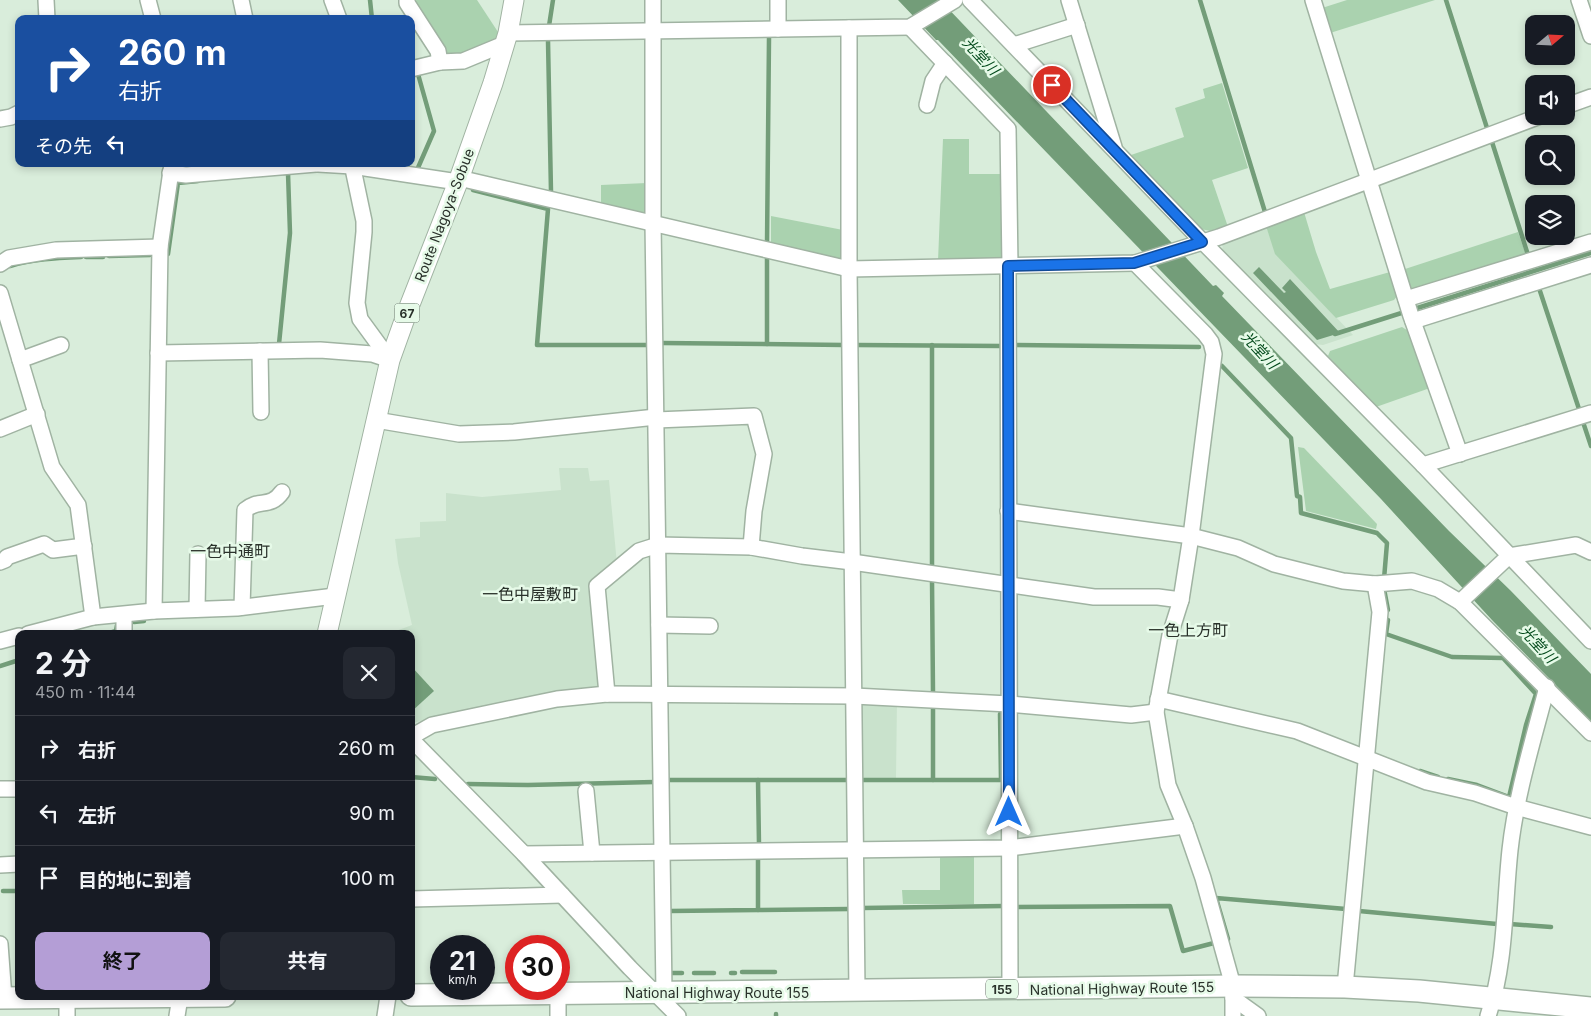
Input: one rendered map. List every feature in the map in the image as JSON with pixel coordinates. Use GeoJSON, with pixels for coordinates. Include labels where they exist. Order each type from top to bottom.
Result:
{"type":"FeatureCollection","features":[{"type":"Feature","properties":{"kind":"highway","name":"National Highway Route 155"},"geometry":{"type":"LineString","coordinates":[[570,993],[1010,989],[1233,992],[1345,987],[1419,991],[1491,1007],[1587,1010]]}},
{"type":"Feature","properties":{"kind":"highway","name":"National Highway Route 155"},"geometry":{"type":"LineString","coordinates":[[415,994],[505,993]]}},
{"type":"Feature","properties":{"kind":"highway"},"geometry":{"type":"LineString","coordinates":[[2,998],[15,1000]]}},
{"type":"Feature","properties":{"kind":"highway"},"geometry":{"type":"LineString","coordinates":[[16,1000],[67,1007],[103,1000]]}},
{"type":"Feature","properties":{"kind":"main road","name":"Route Nagoya-Sobue"},"geometry":{"type":"LineString","coordinates":[[329,630],[335,596],[390,360],[493,83],[506,39],[514,0]]}},
{"type":"Feature","properties":{"kind":"street"},"geometry":{"type":"LineString","coordinates":[[46,0],[47,15]]}},
{"type":"Feature","properties":{"kind":"street"},"geometry":{"type":"LineString","coordinates":[[148,0],[152,15]]}},
{"type":"Feature","properties":{"kind":"street"},"geometry":{"type":"LineString","coordinates":[[240,0],[244,15]]}},
{"type":"Feature","properties":{"kind":"street"},"geometry":{"type":"LineString","coordinates":[[332,0],[338,15]]}},
{"type":"Feature","properties":{"kind":"street"},"geometry":{"type":"LineString","coordinates":[[407,0],[415,15]]}},
{"type":"Feature","properties":{"kind":"street"},"geometry":{"type":"LineString","coordinates":[[653,0],[653,223],[662,852],[659,992]]}},
{"type":"Feature","properties":{"kind":"street"},"geometry":{"type":"LineString","coordinates":[[778,0],[778,29]]}},
{"type":"Feature","properties":{"kind":"street"},"geometry":{"type":"LineString","coordinates":[[415,68],[440,62],[463,60],[506,39],[653,31],[911,27],[955,0]]}},
{"type":"Feature","properties":{"kind":"street"},"geometry":{"type":"LineString","coordinates":[[970,0],[1115,151],[1196,243],[1423,465],[1505,560],[1591,641]]}},
{"type":"Feature","properties":{"kind":"street"},"geometry":{"type":"LineString","coordinates":[[1069,0],[1115,151]]}},
{"type":"Feature","properties":{"kind":"street"},"geometry":{"type":"LineString","coordinates":[[1313,0],[1409,310],[1460,454]]}},
{"type":"Feature","properties":{"kind":"street"},"geometry":{"type":"LineString","coordinates":[[1579,0],[1591,36]]}},
{"type":"Feature","properties":{"kind":"street"},"geometry":{"type":"LineString","coordinates":[[415,16],[438,52],[440,62]]}},
{"type":"Feature","properties":{"kind":"street"},"geometry":{"type":"LineString","coordinates":[[1014,46],[1077,25]]}},
{"type":"Feature","properties":{"kind":"street"},"geometry":{"type":"LineString","coordinates":[[911,27],[1008,129],[1010,989]]}},
{"type":"Feature","properties":{"kind":"street"},"geometry":{"type":"LineString","coordinates":[[848,28],[857,991]]}},
{"type":"Feature","properties":{"kind":"street"},"geometry":{"type":"LineString","coordinates":[[927,105],[933,81],[945,63]]}},
{"type":"Feature","properties":{"kind":"street"},"geometry":{"type":"LineString","coordinates":[[1575,103],[1591,97]]}},
{"type":"Feature","properties":{"kind":"street"},"geometry":{"type":"LineString","coordinates":[[0,119],[11,118],[15,115]]}},
{"type":"Feature","properties":{"kind":"street"},"geometry":{"type":"LineString","coordinates":[[366,167],[458,180],[849,269],[1136,262],[1219,237],[1525,122]]}},
{"type":"Feature","properties":{"kind":"street"},"geometry":{"type":"LineString","coordinates":[[154,611],[160,247],[171,168],[186,175],[263,167]]}},
{"type":"Feature","properties":{"kind":"street"},"geometry":{"type":"LineString","coordinates":[[352,167],[364,226],[357,303],[360,319],[390,360]]}},
{"type":"Feature","properties":{"kind":"street"},"geometry":{"type":"LineString","coordinates":[[1409,310],[1591,242]]}},
{"type":"Feature","properties":{"kind":"street"},"geometry":{"type":"LineString","coordinates":[[0,264],[9,258],[56,250],[160,247]]}},
{"type":"Feature","properties":{"kind":"street"},"geometry":{"type":"LineString","coordinates":[[1136,262],[1205,334],[1211,342],[1214,354],[1181,600],[1170,635],[1157,706],[1168,785],[1203,878],[1233,992],[1233,1016]]}},
{"type":"Feature","properties":{"kind":"street"},"geometry":{"type":"LineString","coordinates":[[1409,310],[1591,265]]}},
{"type":"Feature","properties":{"kind":"street"},"geometry":{"type":"LineString","coordinates":[[0,293],[52,467],[78,505],[93,616]]}},
{"type":"Feature","properties":{"kind":"street"},"geometry":{"type":"LineString","coordinates":[[20,360],[61,345]]}},
{"type":"Feature","properties":{"kind":"street"},"geometry":{"type":"LineString","coordinates":[[158,353],[320,350],[372,354],[390,360]]}},
{"type":"Feature","properties":{"kind":"street"},"geometry":{"type":"LineString","coordinates":[[260,351],[261,412]]}},
{"type":"Feature","properties":{"kind":"street"},"geometry":{"type":"LineString","coordinates":[[1423,465],[1591,413]]}},
{"type":"Feature","properties":{"kind":"street"},"geometry":{"type":"LineString","coordinates":[[0,429],[37,414]]}},
{"type":"Feature","properties":{"kind":"street"},"geometry":{"type":"LineString","coordinates":[[376,420],[459,434],[514,432],[656,419],[754,416],[764,454],[754,511],[751,547]]}},
{"type":"Feature","properties":{"kind":"street"},"geometry":{"type":"LineString","coordinates":[[242,607],[245,510],[251,505],[277,499],[282,492]]}},
{"type":"Feature","properties":{"kind":"street"},"geometry":{"type":"LineString","coordinates":[[1008,511],[1191,536],[1238,548],[1274,564],[1343,580],[1375,584],[1412,581],[1438,589],[1462,600],[1591,733]]}},
{"type":"Feature","properties":{"kind":"street"},"geometry":{"type":"LineString","coordinates":[[0,562],[7,557],[44,544],[54,550],[84,546]]}},
{"type":"Feature","properties":{"kind":"street"},"geometry":{"type":"LineString","coordinates":[[607,694],[597,586],[639,550],[658,545],[751,547],[1094,598],[1158,597],[1181,600]]}},
{"type":"Feature","properties":{"kind":"street"},"geometry":{"type":"LineString","coordinates":[[1462,600],[1505,560],[1576,546],[1591,552]]}},
{"type":"Feature","properties":{"kind":"street"},"geometry":{"type":"LineString","coordinates":[[197,609],[198,554]]}},
{"type":"Feature","properties":{"kind":"street"},"geometry":{"type":"LineString","coordinates":[[1345,987],[1380,612],[1375,584]]}},
{"type":"Feature","properties":{"kind":"street"},"geometry":{"type":"LineString","coordinates":[[42,630],[93,616],[242,607],[335,596]]}},
{"type":"Feature","properties":{"kind":"street"},"geometry":{"type":"LineString","coordinates":[[124,614],[124,630]]}},
{"type":"Feature","properties":{"kind":"street"},"geometry":{"type":"LineString","coordinates":[[658,625],[710,626]]}},
{"type":"Feature","properties":{"kind":"street"},"geometry":{"type":"LineString","coordinates":[[0,641],[15,637]]}},
{"type":"Feature","properties":{"kind":"street"},"geometry":{"type":"LineString","coordinates":[[1491,1007],[1500,968],[1510,851],[1516,807],[1547,687]]}},
{"type":"Feature","properties":{"kind":"street"},"geometry":{"type":"LineString","coordinates":[[415,736],[432,725],[557,700],[607,694],[854,696],[1009,704],[1131,715],[1157,706],[1297,731],[1427,782],[1475,793],[1516,807],[1591,827]]}},
{"type":"Feature","properties":{"kind":"street"},"geometry":{"type":"LineString","coordinates":[[415,742],[659,992],[678,1016]]}},
{"type":"Feature","properties":{"kind":"street"},"geometry":{"type":"LineString","coordinates":[[0,789],[15,789]]}},
{"type":"Feature","properties":{"kind":"street"},"geometry":{"type":"LineString","coordinates":[[586,791],[592,853]]}},
{"type":"Feature","properties":{"kind":"street"},"geometry":{"type":"LineString","coordinates":[[524,854],[1009,848],[1185,826]]}},
{"type":"Feature","properties":{"kind":"street"},"geometry":{"type":"LineString","coordinates":[[0,865],[15,864]]}},
{"type":"Feature","properties":{"kind":"street"},"geometry":{"type":"LineString","coordinates":[[415,900],[562,894]]}},
{"type":"Feature","properties":{"kind":"street"},"geometry":{"type":"LineString","coordinates":[[0,944],[2,998]]}},
{"type":"Feature","properties":{"kind":"street"},"geometry":{"type":"LineString","coordinates":[[1233,992],[1258,1016]]}},
{"type":"Feature","properties":{"kind":"street"},"geometry":{"type":"LineString","coordinates":[[178,1016],[180,1000]]}},
{"type":"Feature","properties":{"kind":"street"},"geometry":{"type":"LineString","coordinates":[[385,1016],[387,1000]]}},
{"type":"Feature","properties":{"kind":"street"},"geometry":{"type":"LineString","coordinates":[[558,1000],[558,1016]]}},
{"type":"Feature","properties":{"kind":"shaded area"},"geometry":{"type":"Polygon","coordinates":[[[412,0],[477,0],[498,32],[496,38],[462,54],[447,54],[412,0]]]}},
{"type":"Feature","properties":{"kind":"shaded area"},"geometry":{"type":"Polygon","coordinates":[[[1347,0],[1435,0],[1330,33],[1322,8],[1347,0]]]}},
{"type":"Feature","properties":{"kind":"shaded area"},"geometry":{"type":"Polygon","coordinates":[[[1222,83],[1248,168],[1212,180],[1228,227],[1215,232],[1196,228],[1131,155],[1184,137],[1175,108],[1205,98],[1203,89],[1222,83]]]}},
{"type":"Feature","properties":{"kind":"shaded area"},"geometry":{"type":"Polygon","coordinates":[[[943,139],[969,139],[969,174],[1002,174],[1004,258],[1002,260],[938,261],[943,139]]]}},
{"type":"Feature","properties":{"kind":"shaded area"},"geometry":{"type":"Polygon","coordinates":[[[647,183],[647,212],[643,214],[601,204],[601,185],[647,183]]]}},
{"type":"Feature","properties":{"kind":"shaded area"},"geometry":{"type":"Polygon","coordinates":[[[1304,212],[1330,289],[1390,272],[1398,295],[1394,300],[1336,318],[1275,254],[1266,226],[1304,212]]]}},
{"type":"Feature","properties":{"kind":"shaded area"},"geometry":{"type":"Polygon","coordinates":[[[771,216],[843,230],[843,256],[838,260],[771,246],[771,216]]]}},
{"type":"Feature","properties":{"kind":"shaded area"},"geometry":{"type":"Polygon","coordinates":[[[1266,226],[1276,254],[1353,335],[1323,345],[1315,344],[1222,253],[1223,242],[1266,226]]]}},
{"type":"Feature","properties":{"kind":"shaded area"},"geometry":{"type":"Polygon","coordinates":[[[1518,232],[1527,258],[1416,294],[1409,290],[1402,270],[1518,232]]]}},
{"type":"Feature","properties":{"kind":"shaded area"},"geometry":{"type":"Polygon","coordinates":[[[1402,327],[1410,332],[1430,388],[1376,407],[1328,356],[1330,351],[1402,327]]]}},
{"type":"Feature","properties":{"kind":"shaded area"},"geometry":{"type":"Polygon","coordinates":[[[1298,447],[1304,448],[1377,524],[1376,529],[1306,511],[1298,447]]]}},
{"type":"Feature","properties":{"kind":"shaded area"},"geometry":{"type":"Polygon","coordinates":[[[559,468],[588,468],[590,481],[609,480],[617,564],[592,585],[601,682],[595,688],[557,692],[415,722],[415,630],[399,630],[412,625],[398,563],[395,539],[420,537],[420,522],[446,521],[446,493],[482,497],[561,490],[559,468]]]}},
{"type":"Feature","properties":{"kind":"shaded area"},"geometry":{"type":"Polygon","coordinates":[[[867,699],[897,701],[896,778],[861,778],[859,706],[867,699]]]}},
{"type":"Feature","properties":{"kind":"shaded area"},"geometry":{"type":"Polygon","coordinates":[[[974,853],[974,904],[903,904],[902,890],[940,890],[940,854],[974,853]]]}},
{"type":"Feature","properties":{"kind":"water","name":"光堂川"},"geometry":{"type":"Polygon","coordinates":[[[898,0],[940,0],[1213,286],[1216,285],[1224,293],[1222,296],[1449,531],[1510,590],[1591,674],[1591,721],[1492,620],[1381,499],[898,0]]]}},
{"type":"Feature","properties":{"kind":"water"},"geometry":{"type":"Polygon","coordinates":[[[1259,267],[1284,293],[1286,292],[1282,288],[1290,279],[1340,333],[1317,340],[1253,273],[1259,267]]]}},
{"type":"Feature","properties":{"kind":"water"},"geometry":{"type":"Polygon","coordinates":[[[415,670],[434,691],[415,708],[415,670]]]}},
{"type":"Feature","properties":{"kind":"waterway"},"geometry":{"type":"LineString","coordinates":[[370,0],[372,15]]}},
{"type":"Feature","properties":{"kind":"waterway"},"geometry":{"type":"LineString","coordinates":[[549,26],[553,0]]}},
{"type":"Feature","properties":{"kind":"waterway"},"geometry":{"type":"LineString","coordinates":[[1200,0],[1265,212]]}},
{"type":"Feature","properties":{"kind":"waterway"},"geometry":{"type":"LineString","coordinates":[[1446,0],[1487,128]]}},
{"type":"Feature","properties":{"kind":"waterway"},"geometry":{"type":"LineString","coordinates":[[767,244],[769,38]]}},
{"type":"Feature","properties":{"kind":"waterway"},"geometry":{"type":"LineString","coordinates":[[548,41],[551,192]]}},
{"type":"Feature","properties":{"kind":"waterway"},"geometry":{"type":"LineString","coordinates":[[417,170],[434,131],[418,74]]}},
{"type":"Feature","properties":{"kind":"waterway"},"geometry":{"type":"LineString","coordinates":[[1492,142],[1528,255]]}},
{"type":"Feature","properties":{"kind":"waterway"},"geometry":{"type":"LineString","coordinates":[[279,344],[290,233],[288,173],[283,173]]}},
{"type":"Feature","properties":{"kind":"waterway"},"geometry":{"type":"LineString","coordinates":[[168,254],[178,183],[198,181]]}},
{"type":"Feature","properties":{"kind":"waterway"},"geometry":{"type":"LineString","coordinates":[[473,190],[548,209],[537,345],[650,345]]}},
{"type":"Feature","properties":{"kind":"waterway"},"geometry":{"type":"LineString","coordinates":[[1335,334],[1591,253]]}},
{"type":"Feature","properties":{"kind":"waterway"},"geometry":{"type":"LineString","coordinates":[[109,256],[150,255]]}},
{"type":"Feature","properties":{"kind":"waterway"},"geometry":{"type":"LineString","coordinates":[[10,266],[36,260],[81,257]]}},
{"type":"Feature","properties":{"kind":"waterway"},"geometry":{"type":"LineString","coordinates":[[86,257],[103,257]]}},
{"type":"Feature","properties":{"kind":"waterway"},"geometry":{"type":"LineString","coordinates":[[767,258],[767,344]]}},
{"type":"Feature","properties":{"kind":"waterway"},"geometry":{"type":"LineString","coordinates":[[1538,285],[1579,409]]}},
{"type":"Feature","properties":{"kind":"waterway"},"geometry":{"type":"LineString","coordinates":[[662,343],[844,345]]}},
{"type":"Feature","properties":{"kind":"waterway"},"geometry":{"type":"LineString","coordinates":[[857,345],[1002,346]]}},
{"type":"Feature","properties":{"kind":"waterway"},"geometry":{"type":"LineString","coordinates":[[932,345],[932,570]]}},
{"type":"Feature","properties":{"kind":"waterway"},"geometry":{"type":"LineString","coordinates":[[1014,345],[1199,347]]}},
{"type":"Feature","properties":{"kind":"waterway"},"geometry":{"type":"LineString","coordinates":[[1222,366],[1291,438],[1297,496],[1300,497],[1301,513],[1377,533],[1387,543],[1384,579]]}},
{"type":"Feature","properties":{"kind":"waterway"},"geometry":{"type":"LineString","coordinates":[[1583,422],[1591,446]]}},
{"type":"Feature","properties":{"kind":"waterway"},"geometry":{"type":"LineString","coordinates":[[932,579],[933,693]]}},
{"type":"Feature","properties":{"kind":"waterway"},"geometry":{"type":"LineString","coordinates":[[1384,589],[1388,610]]}},
{"type":"Feature","properties":{"kind":"waterway"},"geometry":{"type":"LineString","coordinates":[[1388,620],[1386,634],[1452,657],[1503,658],[1536,694],[1526,725],[1509,797],[1477,785],[1448,779]]}},
{"type":"Feature","properties":{"kind":"waterway"},"geometry":{"type":"LineString","coordinates":[[134,622],[144,621]]}},
{"type":"Feature","properties":{"kind":"waterway"},"geometry":{"type":"LineString","coordinates":[[116,630],[117,625]]}},
{"type":"Feature","properties":{"kind":"waterway"},"geometry":{"type":"LineString","coordinates":[[0,666],[15,661]]}},
{"type":"Feature","properties":{"kind":"waterway"},"geometry":{"type":"LineString","coordinates":[[933,704],[933,780]]}},
{"type":"Feature","properties":{"kind":"waterway"},"geometry":{"type":"LineString","coordinates":[[861,780],[1001,780],[1000,714]]}},
{"type":"Feature","properties":{"kind":"waterway"},"geometry":{"type":"LineString","coordinates":[[1420,771],[1438,777]]}},
{"type":"Feature","properties":{"kind":"waterway"},"geometry":{"type":"LineString","coordinates":[[415,777],[435,779]]}},
{"type":"Feature","properties":{"kind":"waterway"},"geometry":{"type":"LineString","coordinates":[[667,780],[848,780]]}},
{"type":"Feature","properties":{"kind":"waterway"},"geometry":{"type":"LineString","coordinates":[[758,780],[759,845]]}},
{"type":"Feature","properties":{"kind":"waterway"},"geometry":{"type":"LineString","coordinates":[[468,784],[528,785],[654,782]]}},
{"type":"Feature","properties":{"kind":"waterway"},"geometry":{"type":"LineString","coordinates":[[670,911],[758,910],[758,855]]}},
{"type":"Feature","properties":{"kind":"waterway"},"geometry":{"type":"LineString","coordinates":[[3,891],[15,891]]}},
{"type":"Feature","properties":{"kind":"waterway"},"geometry":{"type":"LineString","coordinates":[[1228,939],[1216,898],[1346,909]]}},
{"type":"Feature","properties":{"kind":"waterway"},"geometry":{"type":"LineString","coordinates":[[862,908],[1004,906]]}},
{"type":"Feature","properties":{"kind":"waterway"},"geometry":{"type":"LineString","coordinates":[[1016,907],[1170,906],[1183,951],[1214,943]]}},
{"type":"Feature","properties":{"kind":"waterway"},"geometry":{"type":"LineString","coordinates":[[758,910],[849,909]]}},
{"type":"Feature","properties":{"kind":"waterway"},"geometry":{"type":"LineString","coordinates":[[1359,911],[1497,924]]}},
{"type":"Feature","properties":{"kind":"waterway"},"geometry":{"type":"LineString","coordinates":[[1510,924],[1551,927]]}},
{"type":"Feature","properties":{"kind":"waterway"},"geometry":{"type":"LineString","coordinates":[[742,972],[775,972]]}},
{"type":"Feature","properties":{"kind":"waterway"},"geometry":{"type":"LineString","coordinates":[[672,973],[682,973]]}},
{"type":"Feature","properties":{"kind":"waterway"},"geometry":{"type":"LineString","coordinates":[[694,973],[714,973]]}},
{"type":"Feature","properties":{"kind":"district","name":"一色中通町"},"geometry":{"type":"Point","coordinates":[230,551]}},
{"type":"Feature","properties":{"kind":"district","name":"一色中屋敷町"},"geometry":{"type":"Point","coordinates":[530,594]}},
{"type":"Feature","properties":{"kind":"district","name":"一色上方町"},"geometry":{"type":"Point","coordinates":[1188,630]}},
{"type":"Feature","properties":{"kind":"route"},"geometry":{"type":"LineString","coordinates":[[1009,812],[1008,266],[1134,263],[1202,242],[1052,85]]}}]}
